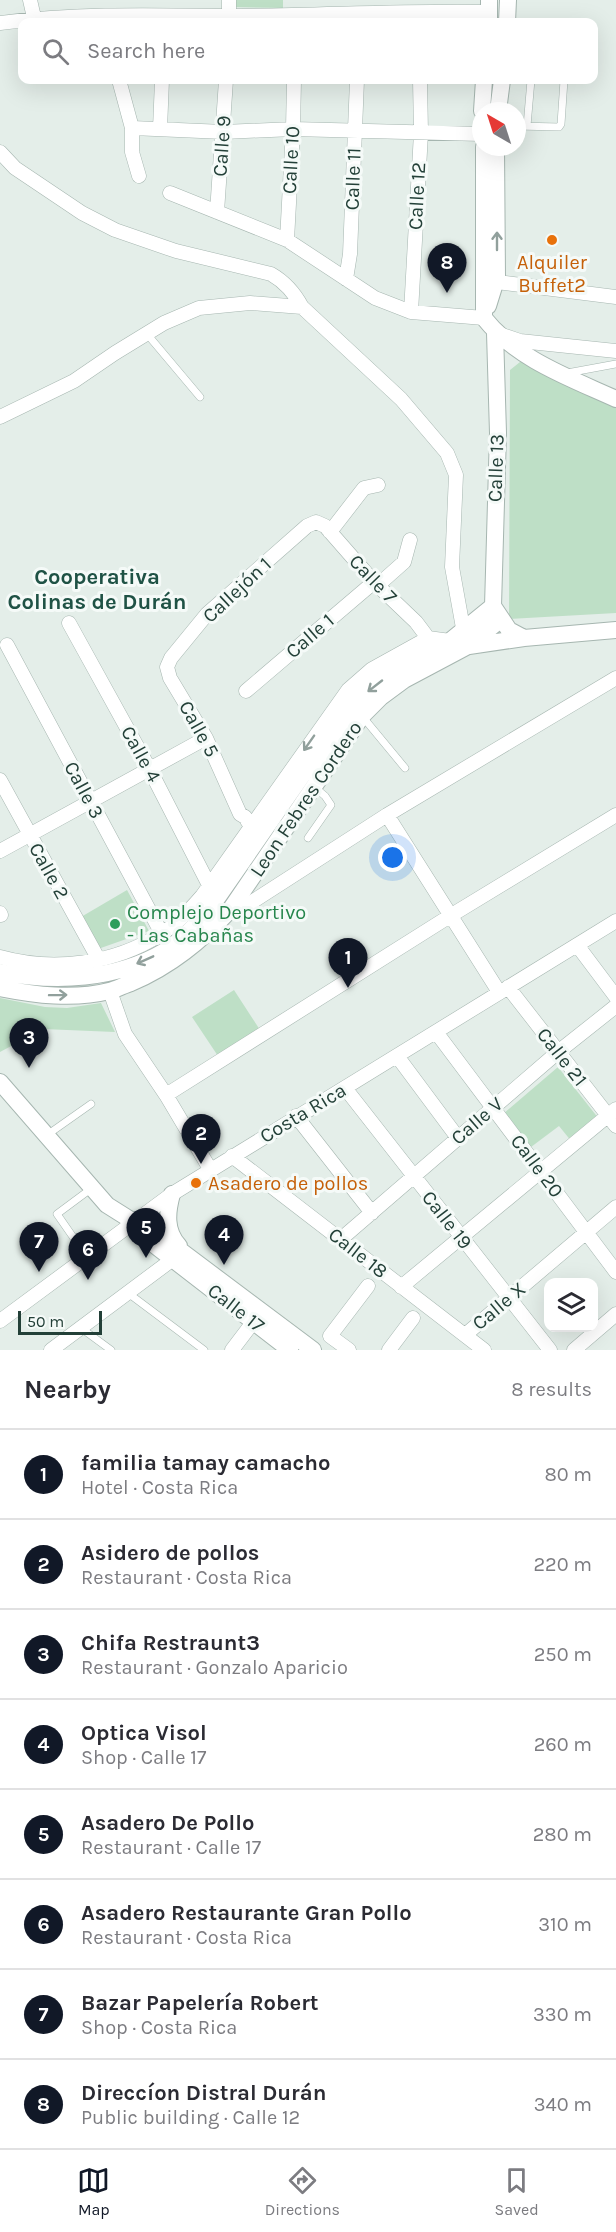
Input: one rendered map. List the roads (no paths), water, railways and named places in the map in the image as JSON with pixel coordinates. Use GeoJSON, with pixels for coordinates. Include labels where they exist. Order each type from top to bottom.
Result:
{"type":"FeatureCollection","features":[{"type":"Feature","properties":{"kind":"street"},"geometry":{"type":"LineString","coordinates":[[30,0],[34,18]]}},
{"type":"Feature","properties":{"kind":"street"},"geometry":{"type":"LineString","coordinates":[[98,0],[102,18]]}},
{"type":"Feature","properties":{"kind":"street"},"geometry":{"type":"LineString","coordinates":[[229,0],[229,18]]}},
{"type":"Feature","properties":{"kind":"street"},"geometry":{"type":"LineString","coordinates":[[507,18],[508,0]]}},
{"type":"Feature","properties":{"kind":"street"},"geometry":{"type":"LineString","coordinates":[[111,18],[164,12],[220,18]]}},
{"type":"Feature","properties":{"kind":"street"},"geometry":{"type":"LineString","coordinates":[[238,18],[294,12],[489,12]]}},
{"type":"Feature","properties":{"kind":"street"},"geometry":{"type":"LineString","coordinates":[[0,23],[18,21]]}},
{"type":"Feature","properties":{"kind":"street"},"geometry":{"type":"LineString","coordinates":[[120,84],[132,128],[132,152],[139,176]]}},
{"type":"Feature","properties":{"kind":"street"},"geometry":{"type":"LineString","coordinates":[[160,129],[162,84]]}},
{"type":"Feature","properties":{"kind":"street","name":"Calle 9"},"geometry":{"type":"LineString","coordinates":[[218,212],[226,84]]}},
{"type":"Feature","properties":{"kind":"street","name":"Calle 10"},"geometry":{"type":"LineString","coordinates":[[287,240],[294,84]]}},
{"type":"Feature","properties":{"kind":"street","name":"Calle 11"},"geometry":{"type":"LineString","coordinates":[[346,279],[350,254],[357,84]]}},
{"type":"Feature","properties":{"kind":"street","name":"Calle 12"},"geometry":{"type":"LineString","coordinates":[[411,312],[421,133],[420,84]]}},
{"type":"Feature","properties":{"kind":"street"},"geometry":{"type":"LineString","coordinates":[[483,102],[484,84]]}},
{"type":"Feature","properties":{"kind":"street"},"geometry":{"type":"LineString","coordinates":[[499,102],[501,84]]}},
{"type":"Feature","properties":{"kind":"street"},"geometry":{"type":"LineString","coordinates":[[132,128],[224,132],[293,129],[472,134]]}},
{"type":"Feature","properties":{"kind":"street"},"geometry":{"type":"LineString","coordinates":[[0,152],[15,168]]}},
{"type":"Feature","properties":{"kind":"street"},"geometry":{"type":"LineString","coordinates":[[484,318],[496,282],[485,156]]}},
{"type":"Feature","properties":{"kind":"street"},"geometry":{"type":"LineString","coordinates":[[495,156],[484,318],[495,333],[517,350],[561,374],[616,399]]}},
{"type":"Feature","properties":{"kind":"street"},"geometry":{"type":"LineString","coordinates":[[0,162],[15,168],[82,213],[115,230],[176,251],[271,274],[282,281],[296,295],[302,307],[400,399],[447,453],[456,475],[452,567],[460,640]]}},
{"type":"Feature","properties":{"kind":"street"},"geometry":{"type":"LineString","coordinates":[[170,193],[287,240],[375,298],[411,312],[484,318]]}},
{"type":"Feature","properties":{"kind":"street"},"geometry":{"type":"LineString","coordinates":[[496,282],[616,297]]}},
{"type":"Feature","properties":{"kind":"street"},"geometry":{"type":"LineString","coordinates":[[0,417],[74,381],[164,323],[199,308],[250,303],[302,307]]}},
{"type":"Feature","properties":{"kind":"street"},"geometry":{"type":"LineString","coordinates":[[495,333],[520,341],[616,351]]}},
{"type":"Feature","properties":{"kind":"street","name":"Calle 13"},"geometry":{"type":"LineString","coordinates":[[495,333],[498,433],[497,613]]}},
{"type":"Feature","properties":{"kind":"street"},"geometry":{"type":"LineString","coordinates":[[330,532],[364,488],[378,485]]}},
{"type":"Feature","properties":{"kind":"street","name":"Calle 7"},"geometry":{"type":"LineString","coordinates":[[316,522],[325,526],[375,584],[416,622],[429,638]]}},
{"type":"Feature","properties":{"kind":"street","name":"Callejón 1"},"geometry":{"type":"LineString","coordinates":[[167,667],[171,658],[207,614],[307,526],[316,522]]}},
{"type":"Feature","properties":{"kind":"street","name":"Calle 1"},"geometry":{"type":"LineString","coordinates":[[246,691],[404,562],[410,540]]}},
{"type":"Feature","properties":{"kind":"street"},"geometry":{"type":"LineString","coordinates":[[497,613],[509,630],[524,638]]}},
{"type":"Feature","properties":{"kind":"street","name":"Leon Febres Cordero"},"geometry":{"type":"LineString","coordinates":[[0,988],[56,996],[110,991],[149,975],[177,959],[205,937],[230,910],[257,833],[313,786],[362,716],[381,698],[497,613]]}},
{"type":"Feature","properties":{"kind":"street","name":"Calle 4"},"geometry":{"type":"LineString","coordinates":[[69,623],[210,885]]}},
{"type":"Feature","properties":{"kind":"street"},"geometry":{"type":"LineString","coordinates":[[0,957],[52,965],[99,960],[129,952],[162,934],[181,919],[257,833],[320,728],[348,690],[372,669],[429,638],[460,640],[524,638],[616,630]]}},
{"type":"Feature","properties":{"kind":"street","name":"Leon Febres Cordero"},"geometry":{"type":"LineString","coordinates":[[0,972],[65,979],[99,975],[132,966],[165,951],[188,933],[209,910],[257,833],[354,704],[378,682],[460,640]]}},
{"type":"Feature","properties":{"kind":"street","name":"Calle 3"},"geometry":{"type":"LineString","coordinates":[[7,645],[162,934]]}},
{"type":"Feature","properties":{"kind":"street","name":"Calle 5"},"geometry":{"type":"LineString","coordinates":[[167,667],[170,678],[206,738],[240,814],[257,833]]}},
{"type":"Feature","properties":{"kind":"street"},"geometry":{"type":"LineString","coordinates":[[230,910],[241,909],[251,903],[387,815],[616,678]]}},
{"type":"Feature","properties":{"kind":"street"},"geometry":{"type":"LineString","coordinates":[[0,851],[206,738]]}},
{"type":"Feature","properties":{"kind":"street","name":"Calle 2"},"geometry":{"type":"LineString","coordinates":[[0,780],[99,960]]}},
{"type":"Feature","properties":{"kind":"street","name":"Calle 21"},"geometry":{"type":"LineString","coordinates":[[387,815],[450,916],[504,990],[614,1117]]}},
{"type":"Feature","properties":{"kind":"street"},"geometry":{"type":"LineString","coordinates":[[166,1095],[450,916],[616,815]]}},
{"type":"Feature","properties":{"kind":"street","name":"Costa Rica"},"geometry":{"type":"LineString","coordinates":[[0,1321],[172,1194],[210,1169],[616,921]]}},
{"type":"Feature","properties":{"kind":"street"},"geometry":{"type":"LineString","coordinates":[[577,945],[616,997]]}},
{"type":"Feature","properties":{"kind":"street"},"geometry":{"type":"LineString","coordinates":[[110,991],[125,1034],[166,1095],[210,1169]]}},
{"type":"Feature","properties":{"kind":"street","name":"Calle V"},"geometry":{"type":"LineString","coordinates":[[341,1239],[558,1052],[616,1006]]}},
{"type":"Feature","properties":{"kind":"street","name":"Calle 20"},"geometry":{"type":"LineString","coordinates":[[436,1032],[616,1272]]}},
{"type":"Feature","properties":{"kind":"street"},"geometry":{"type":"LineString","coordinates":[[396,1056],[458,1138]]}},
{"type":"Feature","properties":{"kind":"street","name":"Calle 17"},"geometry":{"type":"LineString","coordinates":[[0,1082],[107,1205],[134,1222],[143,1236],[180,1257],[313,1350]]}},
{"type":"Feature","properties":{"kind":"street","name":"Calle 19"},"geometry":{"type":"LineString","coordinates":[[345,1088],[549,1350]]}},
{"type":"Feature","properties":{"kind":"street"},"geometry":{"type":"LineString","coordinates":[[296,1116],[372,1213]]}},
{"type":"Feature","properties":{"kind":"street"},"geometry":{"type":"LineString","coordinates":[[401,1287],[540,1171],[614,1117]]}},
{"type":"Feature","properties":{"kind":"street","name":"Calle 18"},"geometry":{"type":"LineString","coordinates":[[232,1156],[484,1350]]}},
{"type":"Feature","properties":{"kind":"street"},"geometry":{"type":"LineString","coordinates":[[51,1350],[180,1257],[169,1226],[168,1210],[172,1194]]}},
{"type":"Feature","properties":{"kind":"street","name":"Calle X"},"geometry":{"type":"LineString","coordinates":[[465,1335],[616,1207]]}},
{"type":"Feature","properties":{"kind":"street","name":"Calle 17"},"geometry":{"type":"LineString","coordinates":[[180,1257],[290,1350]]}},
{"type":"Feature","properties":{"kind":"street"},"geometry":{"type":"LineString","coordinates":[[349,1350],[330,1336],[368,1286]]}},
{"type":"Feature","properties":{"kind":"street"},"geometry":{"type":"LineString","coordinates":[[574,1350],[616,1314]]}},
{"type":"Feature","properties":{"kind":"street"},"geometry":{"type":"LineString","coordinates":[[389,1350],[413,1318]]}},
{"type":"Feature","properties":{"kind":"street"},"geometry":{"type":"LineString","coordinates":[[232,1350],[254,1321]]}},
{"type":"Feature","properties":{"kind":"lane"},"geometry":{"type":"LineString","coordinates":[[531,84],[527,126],[559,127],[564,84]]}},
{"type":"Feature","properties":{"kind":"lane"},"geometry":{"type":"LineString","coordinates":[[147,334],[200,397]]}},
{"type":"Feature","properties":{"kind":"lane"},"geometry":{"type":"LineString","coordinates":[[561,374],[616,364]]}},
{"type":"Feature","properties":{"kind":"lane"},"geometry":{"type":"LineString","coordinates":[[362,716],[405,768]]}},
{"type":"Feature","properties":{"kind":"lane"},"geometry":{"type":"LineString","coordinates":[[308,838],[331,805],[325,796],[313,786]]}},
{"type":"Feature","properties":{"kind":"lane"},"geometry":{"type":"LineString","coordinates":[[47,1135],[91,1104]]}},
{"type":"Feature","properties":{"kind":"lane"},"geometry":{"type":"LineString","coordinates":[[73,1237],[57,1214],[92,1188]]}},
{"type":"Feature","properties":{"kind":"lane"},"geometry":{"type":"LineString","coordinates":[[128,1293],[204,1350]]}},
{"type":"Feature","properties":{"kind":"lane"},"geometry":{"type":"LineString","coordinates":[[81,1328],[111,1350]]}},
{"type":"Feature","properties":{"kind":"place","name":"Alquiler Buffet2"},"geometry":{"type":"Point","coordinates":[552,240]}},
{"type":"Feature","properties":{"kind":"place","name":"Direccíon Distral Durán"},"geometry":{"type":"Point","coordinates":[447,293]}},
{"type":"Feature","properties":{"kind":"place","name":"Complejo Deportivo - Las Cabañas"},"geometry":{"type":"Point","coordinates":[115,924]}},
{"type":"Feature","properties":{"kind":"place","name":"familia tamay camacho"},"geometry":{"type":"Point","coordinates":[348,988]}},
{"type":"Feature","properties":{"kind":"place","name":"Chifa Restraunt3"},"geometry":{"type":"Point","coordinates":[29,1068]}},
{"type":"Feature","properties":{"kind":"place","name":"Asidero de pollos"},"geometry":{"type":"Point","coordinates":[201,1164]}},
{"type":"Feature","properties":{"kind":"place","name":"Asadero de pollos"},"geometry":{"type":"Point","coordinates":[196,1183]}},
{"type":"Feature","properties":{"kind":"place","name":"Asadero De Pollo"},"geometry":{"type":"Point","coordinates":[146,1258]}},
{"type":"Feature","properties":{"kind":"place","name":"Optica Visol"},"geometry":{"type":"Point","coordinates":[224,1265]}},
{"type":"Feature","properties":{"kind":"place","name":"Bazar Papelería Robert"},"geometry":{"type":"Point","coordinates":[39,1272]}},
{"type":"Feature","properties":{"kind":"place","name":"Asadero Restaurante Gran Pollo"},"geometry":{"type":"Point","coordinates":[88,1280]}},
{"type":"Feature","properties":{"kind":"district","name":"Cooperativa Colinas de Durán"},"geometry":{"type":"Point","coordinates":[97,590]}}]}
